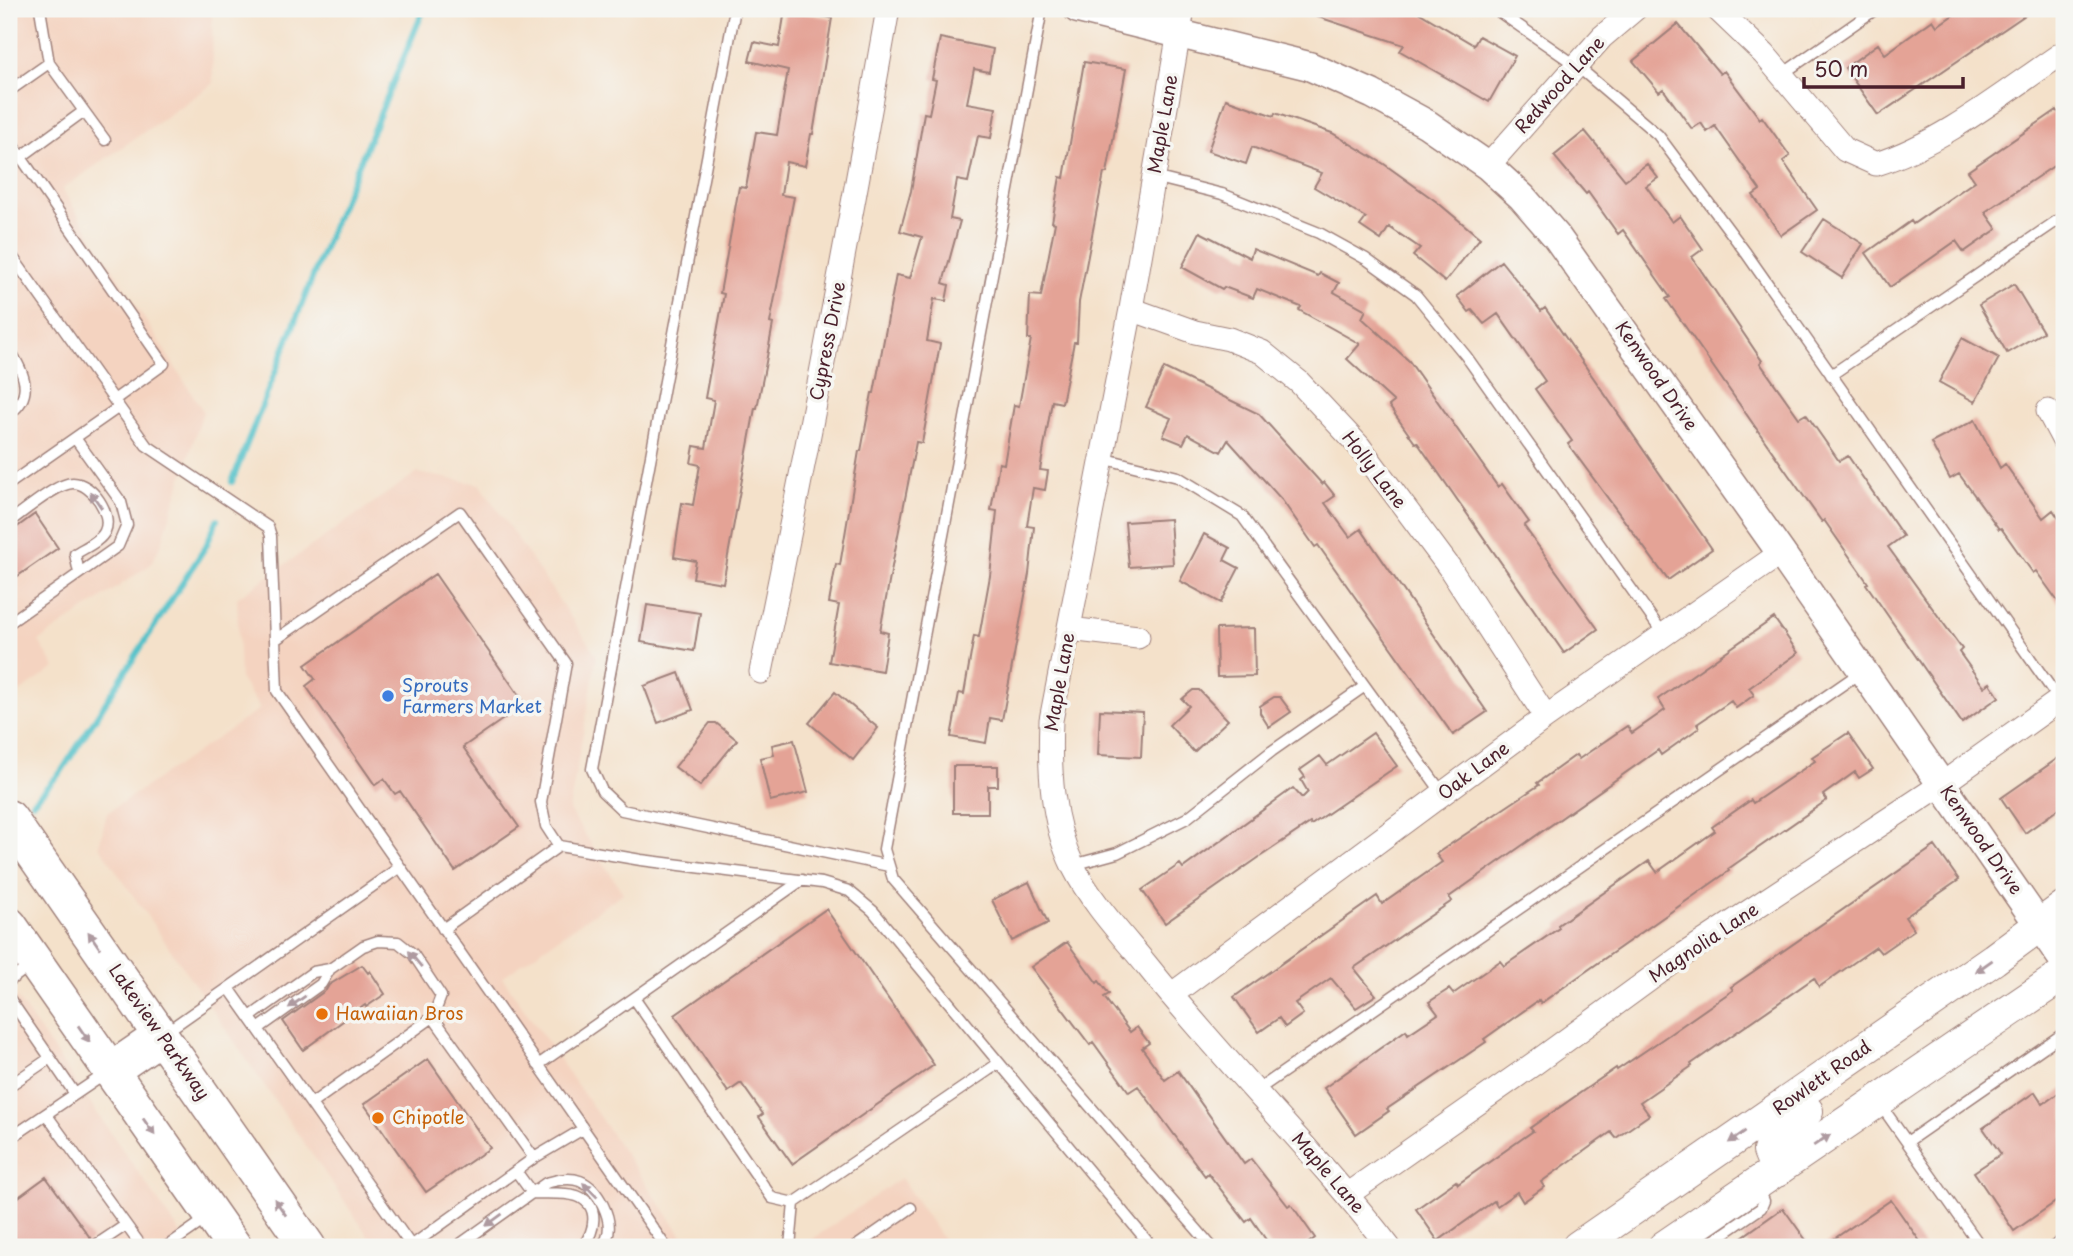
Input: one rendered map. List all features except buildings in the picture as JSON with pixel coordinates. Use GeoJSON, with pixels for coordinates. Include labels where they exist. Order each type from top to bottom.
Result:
{"type":"FeatureCollection","features":[{"type":"Feature","properties":{"kind":"main road","name":"Lakeview Parkway"},"geometry":{"type":"LineString","coordinates":[[9,818],[308,1247]]}},
{"type":"Feature","properties":{"kind":"main road","name":"Rowlett Road"},"geometry":{"type":"LineString","coordinates":[[1578,1247],[2052,917]]}},
{"type":"Feature","properties":{"kind":"main road"},"geometry":{"type":"LineString","coordinates":[[9,925],[22,972],[110,1070],[234,1247]]}},
{"type":"Feature","properties":{"kind":"main road"},"geometry":{"type":"LineString","coordinates":[[1664,1247],[1710,1237],[1767,1177],[2064,974]]}},
{"type":"Feature","properties":{"kind":"main road"},"geometry":{"type":"LineString","coordinates":[[110,1070],[161,1036]]}},
{"type":"Feature","properties":{"kind":"main road"},"geometry":{"type":"LineString","coordinates":[[1767,1177],[1769,1151],[1776,1136],[1851,1077],[1866,1062],[1881,1037]]}},
{"type":"Feature","properties":{"kind":"street","name":"Cypress Drive"},"geometry":{"type":"LineString","coordinates":[[761,672],[803,471],[888,9]]}},
{"type":"Feature","properties":{"kind":"street","name":"Kenwood Drive"},"geometry":{"type":"LineString","coordinates":[[1078,9],[1181,21],[1309,65],[1373,94],[1427,124],[1488,166],[1522,197],[1556,236],[1942,785],[2052,917],[2064,961]]}},
{"type":"Feature","properties":{"kind":"street","name":"Redwood Lane"},"geometry":{"type":"LineString","coordinates":[[1488,166],[1602,37],[1635,9]]}},
{"type":"Feature","properties":{"kind":"street"},"geometry":{"type":"LineString","coordinates":[[1717,9],[1764,54],[1844,150],[1876,164],[1902,156],[1964,120],[2064,52]]}},
{"type":"Feature","properties":{"kind":"street","name":"Maple Lane"},"geometry":{"type":"LineString","coordinates":[[1181,21],[1130,309],[1051,720],[1050,750],[1057,824],[1073,865],[1095,901],[1171,995],[1348,1194],[1389,1247]]}},
{"type":"Feature","properties":{"kind":"street","name":"Holly Lane"},"geometry":{"type":"LineString","coordinates":[[1130,309],[1195,332],[1229,339],[1262,352],[1299,382],[1359,446],[1449,568],[1546,717]]}},
{"type":"Feature","properties":{"kind":"street"},"geometry":{"type":"LineString","coordinates":[[2048,411],[2064,441]]}},
{"type":"Feature","properties":{"kind":"street","name":"Oak Lane"},"geometry":{"type":"LineString","coordinates":[[1171,995],[1546,717],[1781,553]]}},
{"type":"Feature","properties":{"kind":"street"},"geometry":{"type":"LineString","coordinates":[[1069,629],[1138,637]]}},
{"type":"Feature","properties":{"kind":"street","name":"Magnolia Lane"},"geometry":{"type":"LineString","coordinates":[[1348,1194],[1683,955],[1942,785],[2062,699]]}},
{"type":"Feature","properties":{"kind":"lane"},"geometry":{"type":"LineString","coordinates":[[40,9],[49,63],[105,140]]}},
{"type":"Feature","properties":{"kind":"lane"},"geometry":{"type":"LineString","coordinates":[[736,9],[592,769],[602,791],[622,810],[889,866]]}},
{"type":"Feature","properties":{"kind":"lane"},"geometry":{"type":"LineString","coordinates":[[1042,9],[884,849],[893,879],[1212,1247]]}},
{"type":"Feature","properties":{"kind":"lane"},"geometry":{"type":"LineString","coordinates":[[1495,9],[1577,65],[1658,135],[2062,699]]}},
{"type":"Feature","properties":{"kind":"lane"},"geometry":{"type":"LineString","coordinates":[[1781,75],[1876,9]]}},
{"type":"Feature","properties":{"kind":"lane"},"geometry":{"type":"LineString","coordinates":[[9,91],[49,63]]}},
{"type":"Feature","properties":{"kind":"lane"},"geometry":{"type":"LineString","coordinates":[[21,157],[84,111]]}},
{"type":"Feature","properties":{"kind":"lane"},"geometry":{"type":"LineString","coordinates":[[9,140],[164,364],[75,438],[9,484]]}},
{"type":"Feature","properties":{"kind":"lane"},"geometry":{"type":"LineString","coordinates":[[1154,177],[1222,194],[1319,233],[1366,259],[1416,295],[1466,356],[1664,635]]}},
{"type":"Feature","properties":{"kind":"lane"},"geometry":{"type":"LineString","coordinates":[[1831,374],[2064,216]]}},
{"type":"Feature","properties":{"kind":"lane"},"geometry":{"type":"LineString","coordinates":[[9,252],[146,445],[268,527],[271,536],[277,691],[661,1245]]}},
{"type":"Feature","properties":{"kind":"lane"},"geometry":{"type":"LineString","coordinates":[[9,349],[22,369],[26,389],[16,408],[9,414]]}},
{"type":"Feature","properties":{"kind":"lane"},"geometry":{"type":"LineString","coordinates":[[9,382],[9,389]]}},
{"type":"Feature","properties":{"kind":"lane"},"geometry":{"type":"LineString","coordinates":[[9,622],[118,546],[127,525],[121,502],[75,438]]}},
{"type":"Feature","properties":{"kind":"lane"},"geometry":{"type":"LineString","coordinates":[[1102,458],[1178,477],[1242,516],[1443,794]]}},
{"type":"Feature","properties":{"kind":"lane"},"geometry":{"type":"LineString","coordinates":[[9,522],[62,485],[74,483],[87,486],[105,512],[108,523],[104,535],[75,554],[79,573]]}},
{"type":"Feature","properties":{"kind":"lane"},"geometry":{"type":"LineString","coordinates":[[275,640],[460,512],[566,663],[541,802],[546,826],[559,846]]}},
{"type":"Feature","properties":{"kind":"lane"},"geometry":{"type":"LineString","coordinates":[[1256,1091],[1862,671]]}},
{"type":"Feature","properties":{"kind":"lane"},"geometry":{"type":"LineString","coordinates":[[1073,865],[1117,853],[1187,818],[1272,751],[1365,686]]}},
{"type":"Feature","properties":{"kind":"lane"},"geometry":{"type":"LineString","coordinates":[[443,929],[559,846],[641,860],[802,880],[849,891],[873,911],[1152,1247]]}},
{"type":"Feature","properties":{"kind":"lane"},"geometry":{"type":"LineString","coordinates":[[161,1036],[400,867]]}},
{"type":"Feature","properties":{"kind":"lane"},"geometry":{"type":"LineString","coordinates":[[538,1065],[802,880]]}},
{"type":"Feature","properties":{"kind":"lane"},"geometry":{"type":"LineString","coordinates":[[258,1028],[321,984],[330,969],[363,946],[378,941],[398,942],[413,954],[441,996],[433,1017],[311,1104]]}},
{"type":"Feature","properties":{"kind":"lane"},"geometry":{"type":"LineString","coordinates":[[250,1017],[313,972],[330,969]]}},
{"type":"Feature","properties":{"kind":"lane"},"geometry":{"type":"LineString","coordinates":[[229,988],[411,1247],[534,1158],[583,1129]]}},
{"type":"Feature","properties":{"kind":"lane"},"geometry":{"type":"LineString","coordinates":[[9,998],[75,1094]]}},
{"type":"Feature","properties":{"kind":"lane"},"geometry":{"type":"LineString","coordinates":[[634,998],[772,1198],[794,1203],[999,1063]]}},
{"type":"Feature","properties":{"kind":"lane"},"geometry":{"type":"LineString","coordinates":[[433,1017],[534,1158]]}},
{"type":"Feature","properties":{"kind":"lane"},"geometry":{"type":"LineString","coordinates":[[1907,1143],[2064,1033]]}},
{"type":"Feature","properties":{"kind":"lane"},"geometry":{"type":"LineString","coordinates":[[9,1086],[50,1058]]}},
{"type":"Feature","properties":{"kind":"lane"},"geometry":{"type":"LineString","coordinates":[[9,1139],[110,1070]]}},
{"type":"Feature","properties":{"kind":"lane"},"geometry":{"type":"LineString","coordinates":[[1878,1101],[1981,1247]]}},
{"type":"Feature","properties":{"kind":"lane"},"geometry":{"type":"LineString","coordinates":[[46,1114],[142,1247]]}},
{"type":"Feature","properties":{"kind":"lane"},"geometry":{"type":"LineString","coordinates":[[516,1171],[532,1192],[578,1196],[587,1205],[594,1217],[593,1232],[582,1247]]}},
{"type":"Feature","properties":{"kind":"lane"},"geometry":{"type":"LineString","coordinates":[[456,1247],[546,1183],[563,1179],[581,1181],[597,1195],[607,1213],[607,1237],[600,1247]]}},
{"type":"Feature","properties":{"kind":"lane"},"geometry":{"type":"LineString","coordinates":[[790,1247],[794,1203]]}},
{"type":"Feature","properties":{"kind":"lane"},"geometry":{"type":"LineString","coordinates":[[855,1247],[911,1208]]}},
{"type":"Feature","properties":{"kind":"lane"},"geometry":{"type":"LineString","coordinates":[[166,1247],[212,1216]]}},
{"type":"Feature","properties":{"kind":"lane"},"geometry":{"type":"LineString","coordinates":[[93,1247],[126,1225]]}},
{"type":"Feature","properties":{"kind":"lane"},"geometry":{"type":"LineString","coordinates":[[2053,1247],[2064,1239]]}},
{"type":"Feature","properties":{"kind":"shaded area"},"geometry":{"type":"Polygon","coordinates":[[[9,9],[212,9],[213,84],[62,189],[203,411],[161,545],[150,565],[39,641],[55,668],[9,699],[9,9]]]}},
{"type":"Feature","properties":{"kind":"shaded area"},"geometry":{"type":"Polygon","coordinates":[[[416,473],[480,484],[597,656],[569,810],[623,893],[502,977],[690,1247],[376,1247],[99,846],[107,813],[260,709],[240,678],[237,598],[416,473]]]}},
{"type":"Feature","properties":{"kind":"shaded area"},"geometry":{"type":"Polygon","coordinates":[[[9,986],[190,1247],[9,1247],[9,986]]]}},
{"type":"Feature","properties":{"kind":"shaded area"},"geometry":{"type":"Polygon","coordinates":[[[901,1178],[948,1247],[801,1247],[901,1178]]]}},
{"type":"Feature","properties":{"kind":"waterway"},"geometry":{"type":"LineString","coordinates":[[232,482],[332,228],[424,9]]}},
{"type":"Feature","properties":{"kind":"waterway"},"geometry":{"type":"LineString","coordinates":[[33,802],[61,772],[206,546],[217,520]]}},
{"type":"Feature","properties":{"kind":"place","name":"Sprouts Farmers Market"},"geometry":{"type":"Point","coordinates":[388,696]}},
{"type":"Feature","properties":{"kind":"place","name":"Hawaiian Bros"},"geometry":{"type":"Point","coordinates":[322,1014]}},
{"type":"Feature","properties":{"kind":"place","name":"Chipotle"},"geometry":{"type":"Point","coordinates":[378,1118]}}]}
